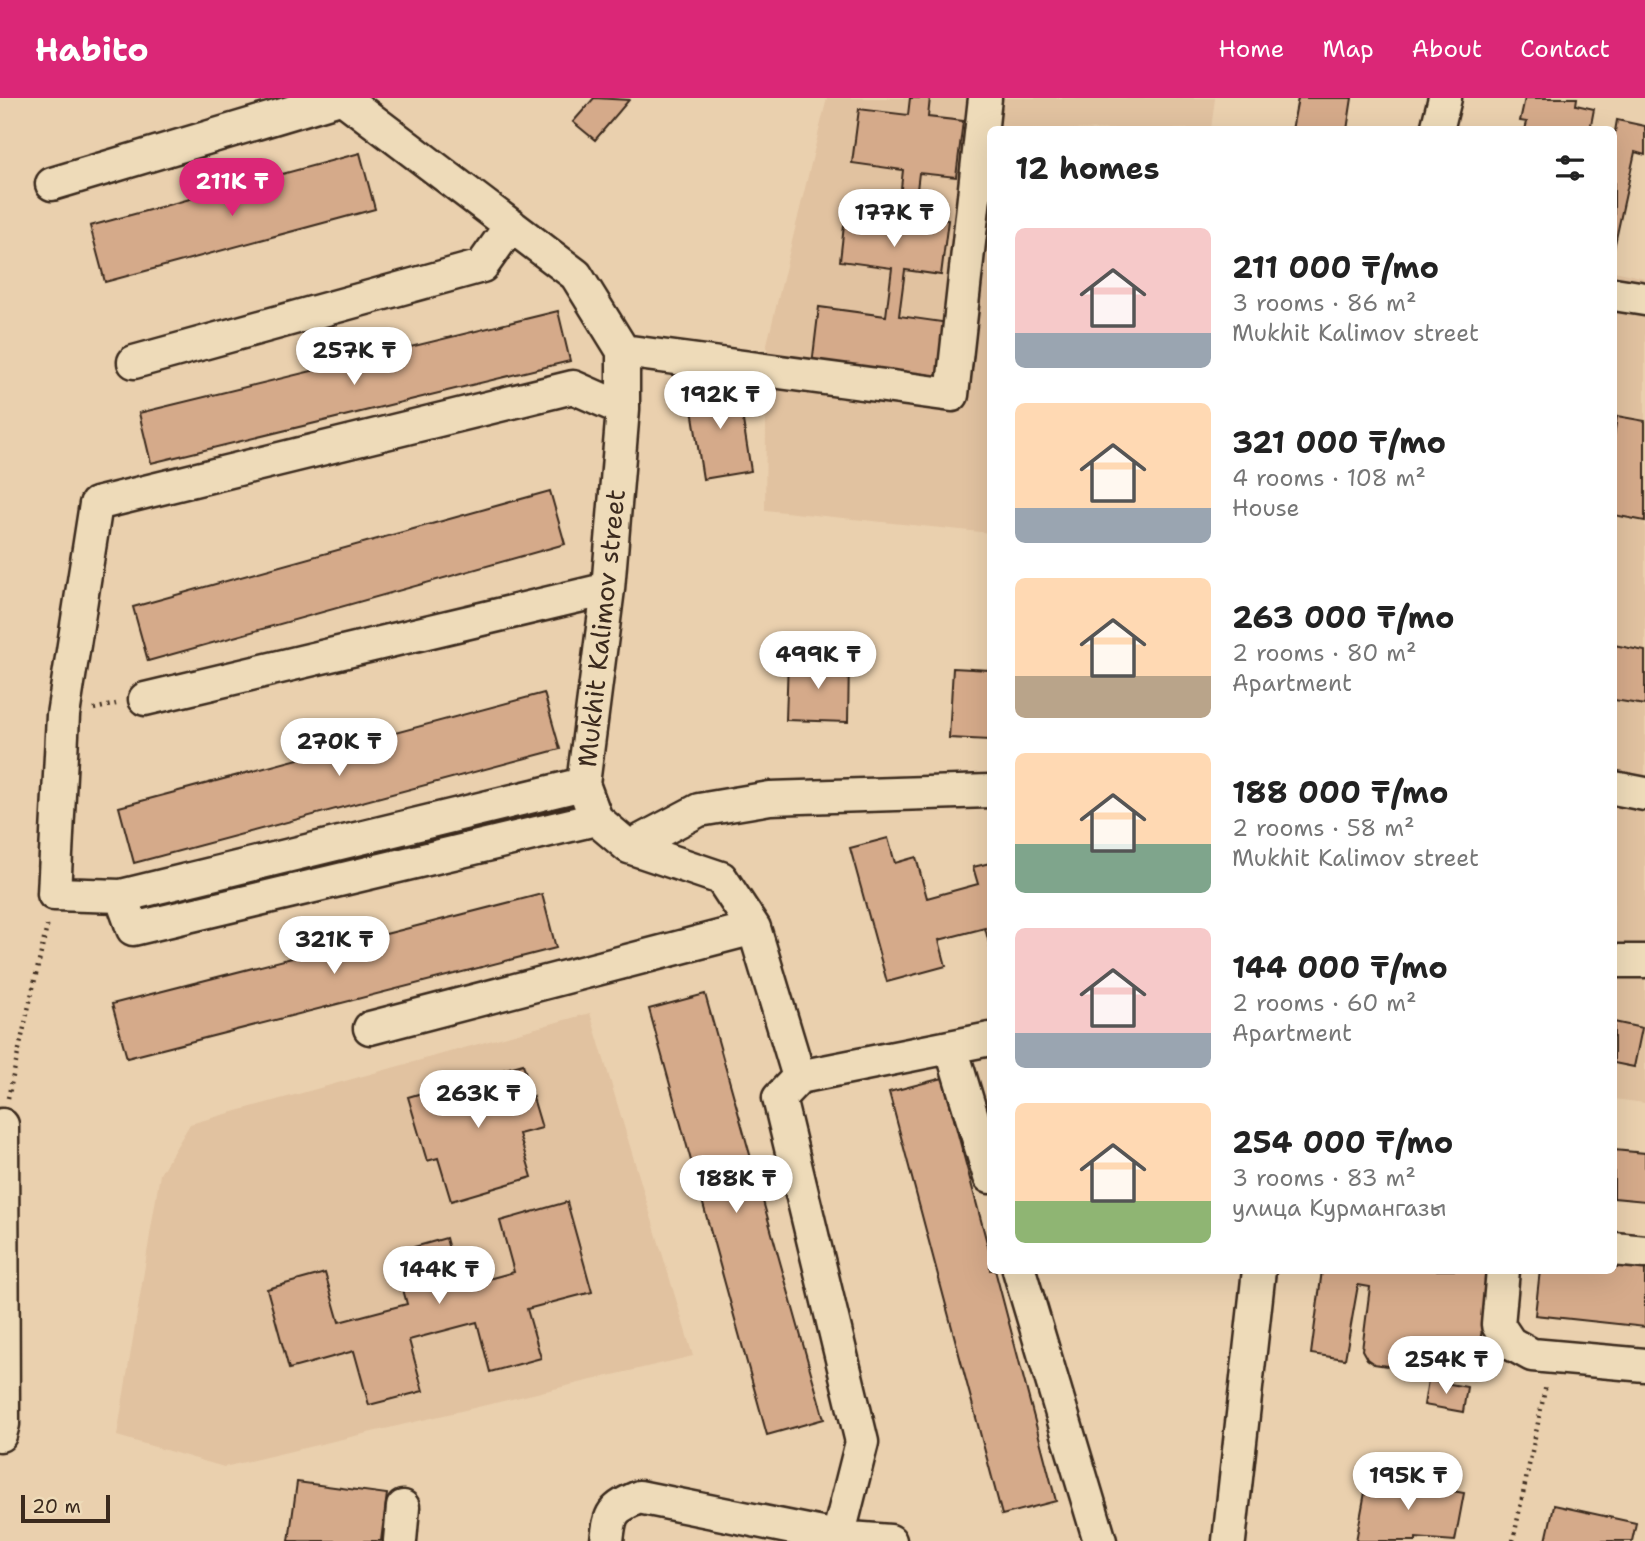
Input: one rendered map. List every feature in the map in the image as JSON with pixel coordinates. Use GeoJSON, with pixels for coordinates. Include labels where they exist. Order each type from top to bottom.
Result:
{"type":"FeatureCollection","features":[{"type":"Feature","properties":{"kind":"street"},"geometry":{"type":"LineString","coordinates":[[52,184],[341,98],[576,275],[623,351],[952,395],[985,98]]}},
{"type":"Feature","properties":{"kind":"street"},"geometry":{"type":"LineString","coordinates":[[1438,126],[1445,98]]}},
{"type":"Feature","properties":{"kind":"street"},"geometry":{"type":"LineString","coordinates":[[134,362],[482,266],[511,225]]}},
{"type":"Feature","properties":{"kind":"street"},"geometry":{"type":"LineString","coordinates":[[1617,294],[1645,299]]}},
{"type":"Feature","properties":{"kind":"street","name":"Mukhit Kalimov street"},"geometry":{"type":"LineString","coordinates":[[623,351],[623,409],[608,589],[583,784],[596,819],[629,847],[721,878],[754,928],[799,1077]]}},
{"type":"Feature","properties":{"kind":"street"},"geometry":{"type":"LineString","coordinates":[[583,784],[121,896],[54,894],[63,715],[96,503],[573,387],[623,409]]}},
{"type":"Feature","properties":{"kind":"street"},"geometry":{"type":"LineString","coordinates":[[145,699],[608,589]]}},
{"type":"Feature","properties":{"kind":"street"},"geometry":{"type":"LineString","coordinates":[[1617,789],[1645,794]]}},
{"type":"Feature","properties":{"kind":"street"},"geometry":{"type":"LineString","coordinates":[[629,847],[699,810],[770,798],[987,791]]}},
{"type":"Feature","properties":{"kind":"street"},"geometry":{"type":"LineString","coordinates":[[121,896],[133,929],[596,819]]}},
{"type":"Feature","properties":{"kind":"street"},"geometry":{"type":"LineString","coordinates":[[370,1028],[754,928]]}},
{"type":"Feature","properties":{"kind":"street"},"geometry":{"type":"LineString","coordinates":[[1617,961],[1645,961]]}},
{"type":"Feature","properties":{"kind":"street"},"geometry":{"type":"LineString","coordinates":[[837,1539],[862,1441],[779,1098],[799,1077],[987,1040]]}},
{"type":"Feature","properties":{"kind":"street"},"geometry":{"type":"LineString","coordinates":[[951,1046],[987,1167]]}},
{"type":"Feature","properties":{"kind":"street"},"geometry":{"type":"LineString","coordinates":[[0,1434],[3,1424],[2,1125]]}},
{"type":"Feature","properties":{"kind":"street"},"geometry":{"type":"LineString","coordinates":[[1617,1249],[1645,1252]]}},
{"type":"Feature","properties":{"kind":"street"},"geometry":{"type":"LineString","coordinates":[[1019,1274],[1100,1541]]}},
{"type":"Feature","properties":{"kind":"street"},"geometry":{"type":"LineString","coordinates":[[1229,1541],[1259,1274]]}},
{"type":"Feature","properties":{"kind":"street"},"geometry":{"type":"LineString","coordinates":[[1503,1274],[1498,1325],[1510,1343],[1532,1355],[1645,1366]]}},
{"type":"Feature","properties":{"kind":"street"},"geometry":{"type":"LineString","coordinates":[[607,1541],[610,1517],[622,1505],[639,1497],[837,1539],[890,1541]]}},
{"type":"Feature","properties":{"kind":"street"},"geometry":{"type":"LineString","coordinates":[[400,1541],[403,1507]]}},
{"type":"Feature","properties":{"kind":"path"},"geometry":{"type":"LineString","coordinates":[[63,715],[145,699]]}},
{"type":"Feature","properties":{"kind":"path"},"geometry":{"type":"LineString","coordinates":[[2,1125],[54,894]]}},
{"type":"Feature","properties":{"kind":"path"},"geometry":{"type":"LineString","coordinates":[[1513,1541],[1552,1357]]}},
{"type":"Feature","properties":{"kind":"shaded area"},"geometry":{"type":"Polygon","coordinates":[[[827,98],[1215,98],[1211,126],[987,126],[987,533],[765,510],[767,344],[827,98]]]}},
{"type":"Feature","properties":{"kind":"shaded area"},"geometry":{"type":"Polygon","coordinates":[[[1617,272],[1645,278],[1645,1103],[1617,1099],[1617,272]]]}},
{"type":"Feature","properties":{"kind":"shaded area"},"geometry":{"type":"Polygon","coordinates":[[[590,1013],[693,1356],[224,1467],[117,1436],[160,1174],[190,1124],[590,1013]]]}},
{"type":"Feature","properties":{"kind":"building"},"geometry":{"type":"Polygon","coordinates":[[[594,98],[629,100],[595,140],[573,122],[594,98]]]}},
{"type":"Feature","properties":{"kind":"building"},"geometry":{"type":"Polygon","coordinates":[[[910,98],[930,98],[928,117],[963,121],[956,177],[919,173],[914,215],[948,220],[941,275],[905,270],[899,316],[949,323],[941,382],[812,365],[819,307],[886,316],[892,268],[840,261],[846,208],[898,215],[903,170],[852,163],[859,109],[908,115],[910,98]]]}},
{"type":"Feature","properties":{"kind":"building"},"geometry":{"type":"Polygon","coordinates":[[[1298,98],[1352,98],[1348,126],[1293,126],[1298,98]]]}},
{"type":"Feature","properties":{"kind":"building"},"geometry":{"type":"Polygon","coordinates":[[[1525,98],[1577,98],[1576,105],[1594,109],[1591,126],[1526,126],[1527,122],[1520,121],[1525,98]]]}},
{"type":"Feature","properties":{"kind":"building"},"geometry":{"type":"Polygon","coordinates":[[[1617,120],[1645,126],[1645,155],[1635,152],[1617,234],[1617,126],[1617,120]]]}},
{"type":"Feature","properties":{"kind":"building"},"geometry":{"type":"Polygon","coordinates":[[[360,153],[375,209],[105,282],[90,226],[360,153]]]}},
{"type":"Feature","properties":{"kind":"building"},"geometry":{"type":"Polygon","coordinates":[[[558,311],[570,361],[151,463],[139,413],[558,311]]]}},
{"type":"Feature","properties":{"kind":"building"},"geometry":{"type":"Polygon","coordinates":[[[737,383],[751,471],[703,479],[689,390],[737,383]]]}},
{"type":"Feature","properties":{"kind":"building"},"geometry":{"type":"Polygon","coordinates":[[[1617,416],[1645,421],[1645,521],[1617,516],[1617,416]]]}},
{"type":"Feature","properties":{"kind":"building"},"geometry":{"type":"Polygon","coordinates":[[[550,491],[565,544],[148,661],[133,607],[550,491]]]}},
{"type":"Feature","properties":{"kind":"building"},"geometry":{"type":"Polygon","coordinates":[[[1617,646],[1645,651],[1645,705],[1617,700],[1617,646]]]}},
{"type":"Feature","properties":{"kind":"building"},"geometry":{"type":"Polygon","coordinates":[[[788,659],[849,661],[848,722],[786,720],[788,659]]]}},
{"type":"Feature","properties":{"kind":"building"},"geometry":{"type":"Polygon","coordinates":[[[953,668],[987,670],[987,740],[949,738],[953,668]]]}},
{"type":"Feature","properties":{"kind":"building"},"geometry":{"type":"Polygon","coordinates":[[[544,693],[560,749],[134,863],[119,807],[544,693]]]}},
{"type":"Feature","properties":{"kind":"building"},"geometry":{"type":"Polygon","coordinates":[[[888,838],[895,863],[916,857],[927,898],[978,884],[973,867],[987,864],[987,936],[985,928],[939,940],[946,966],[887,982],[850,848],[888,838]]]}},
{"type":"Feature","properties":{"kind":"building"},"geometry":{"type":"Polygon","coordinates":[[[542,894],[556,948],[127,1058],[112,1004],[542,894]]]}},
{"type":"Feature","properties":{"kind":"building"},"geometry":{"type":"Polygon","coordinates":[[[705,994],[824,1419],[767,1435],[649,1009],[705,994]]]}},
{"type":"Feature","properties":{"kind":"building"},"geometry":{"type":"Polygon","coordinates":[[[1617,1023],[1642,1028],[1634,1067],[1617,1064],[1617,1023]]]}},
{"type":"Feature","properties":{"kind":"building"},"geometry":{"type":"Polygon","coordinates":[[[523,1064],[542,1128],[519,1134],[532,1177],[451,1201],[438,1158],[427,1161],[408,1097],[523,1064]]]}},
{"type":"Feature","properties":{"kind":"building"},"geometry":{"type":"Polygon","coordinates":[[[943,1078],[987,1243],[987,1274],[996,1274],[1056,1501],[1002,1515],[889,1092],[943,1078]]]}},
{"type":"Feature","properties":{"kind":"building"},"geometry":{"type":"Polygon","coordinates":[[[1617,1150],[1645,1153],[1645,1201],[1617,1198],[1617,1150]]]}},
{"type":"Feature","properties":{"kind":"building"},"geometry":{"type":"Polygon","coordinates":[[[567,1202],[592,1292],[527,1309],[541,1358],[490,1372],[477,1322],[409,1340],[423,1391],[369,1405],[354,1351],[289,1369],[267,1289],[325,1273],[339,1322],[407,1304],[393,1253],[446,1238],[459,1287],[514,1272],[500,1221],[567,1202]]]}},
{"type":"Feature","properties":{"kind":"building"},"geometry":{"type":"Polygon","coordinates":[[[1617,1258],[1645,1262],[1645,1327],[1535,1315],[1540,1274],[1617,1274],[1617,1258]]]}},
{"type":"Feature","properties":{"kind":"building"},"geometry":{"type":"Polygon","coordinates":[[[1321,1274],[1492,1274],[1473,1379],[1374,1364],[1367,1359],[1362,1350],[1370,1287],[1358,1285],[1345,1359],[1311,1354],[1321,1274]]]}},
{"type":"Feature","properties":{"kind":"building"},"geometry":{"type":"Polygon","coordinates":[[[1428,1380],[1467,1387],[1463,1412],[1424,1405],[1428,1380]]]}},
{"type":"Feature","properties":{"kind":"building"},"geometry":{"type":"Polygon","coordinates":[[[1368,1476],[1464,1493],[1455,1541],[1416,1538],[1416,1541],[1356,1541],[1368,1476]]]}},
{"type":"Feature","properties":{"kind":"building"},"geometry":{"type":"Polygon","coordinates":[[[297,1482],[387,1494],[381,1541],[289,1541],[297,1482]]]}},
{"type":"Feature","properties":{"kind":"building"},"geometry":{"type":"Polygon","coordinates":[[[1554,1505],[1636,1523],[1632,1541],[1546,1541],[1554,1505]]]}}]}
